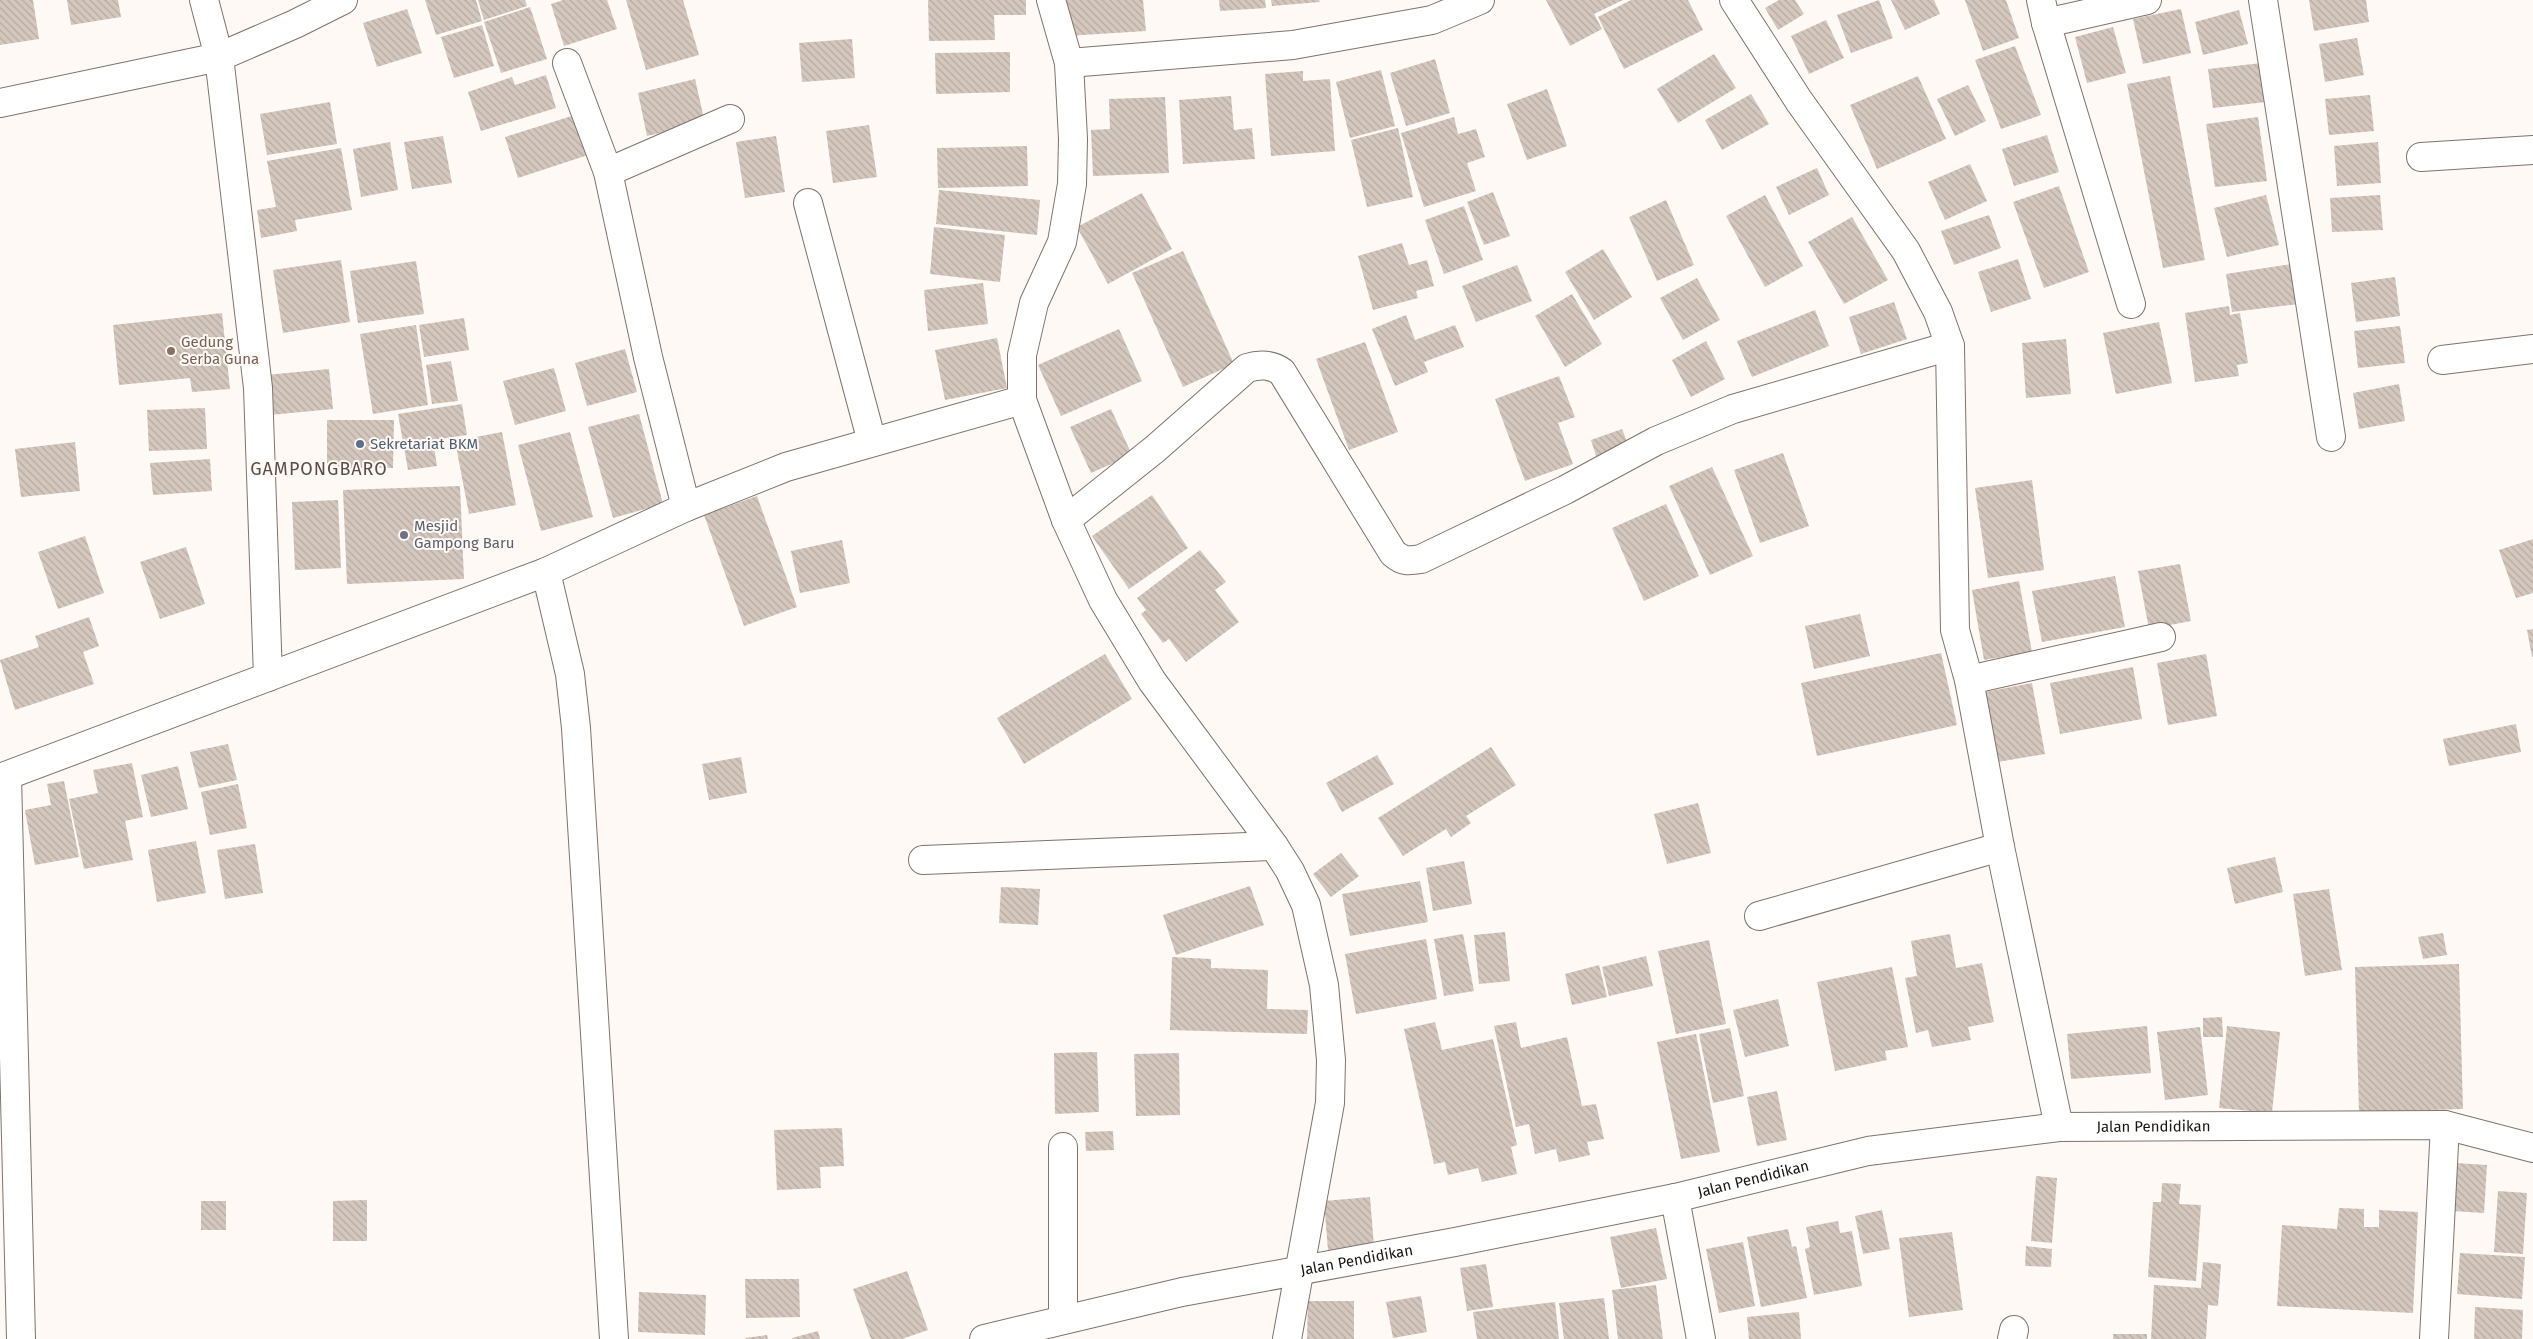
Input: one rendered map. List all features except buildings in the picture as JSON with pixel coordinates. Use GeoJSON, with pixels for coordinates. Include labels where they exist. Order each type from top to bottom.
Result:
{"type":"FeatureCollection","features":[{"type":"Feature","properties":{"kind":"street"},"geometry":{"type":"LineString","coordinates":[[204,0],[220,57],[258,388],[268,677]]}},
{"type":"Feature","properties":{"kind":"street"},"geometry":{"type":"LineString","coordinates":[[0,102],[220,57],[295,24],[343,0]]}},
{"type":"Feature","properties":{"kind":"street"},"geometry":{"type":"LineString","coordinates":[[1051,0],[1070,63],[1073,139],[1068,218],[1062,242],[1034,303],[1022,355],[1022,400],[1066,520],[1103,600],[1152,681],[1274,846],[1290,871],[1306,905],[1324,985],[1330,1060],[1330,1103],[1287,1339]]}},
{"type":"Feature","properties":{"kind":"street"},"geometry":{"type":"LineString","coordinates":[[1070,63],[1293,45],[1432,20],[1480,0]]}},
{"type":"Feature","properties":{"kind":"street"},"geometry":{"type":"LineString","coordinates":[[1734,0],[1800,101],[1906,250],[1938,312],[1950,346],[1955,630],[1969,680],[2000,847],[2058,1127]]}},
{"type":"Feature","properties":{"kind":"street"},"geometry":{"type":"LineString","coordinates":[[2131,304],[2043,11],[2147,0]]}},
{"type":"Feature","properties":{"kind":"street"},"geometry":{"type":"LineString","coordinates":[[2263,0],[2331,437]]}},
{"type":"Feature","properties":{"kind":"street"},"geometry":{"type":"LineString","coordinates":[[568,63],[608,172],[648,357],[686,507]]}},
{"type":"Feature","properties":{"kind":"street"},"geometry":{"type":"LineString","coordinates":[[608,172],[730,119]]}},
{"type":"Feature","properties":{"kind":"street"},"geometry":{"type":"LineString","coordinates":[[2421,157],[2533,150]]}},
{"type":"Feature","properties":{"kind":"street"},"geometry":{"type":"LineString","coordinates":[[808,203],[872,442]]}},
{"type":"Feature","properties":{"kind":"street"},"geometry":{"type":"LineString","coordinates":[[1066,520],[1155,449],[1247,368],[1255,366],[1270,365],[1282,372],[1393,553],[1401,560],[1408,561],[1421,559],[1538,503],[1656,441],[1733,409],[1950,346]]}},
{"type":"Feature","properties":{"kind":"street"},"geometry":{"type":"LineString","coordinates":[[2442,360],[2533,349]]}},
{"type":"Feature","properties":{"kind":"street"},"geometry":{"type":"LineString","coordinates":[[21,1339],[4,777],[546,572],[686,507],[786,467],[1022,400]]}},
{"type":"Feature","properties":{"kind":"street"},"geometry":{"type":"LineString","coordinates":[[546,572],[570,674],[576,728],[614,1339]]}},
{"type":"Feature","properties":{"kind":"street"},"geometry":{"type":"LineString","coordinates":[[1969,680],[2161,637]]}},
{"type":"Feature","properties":{"kind":"street"},"geometry":{"type":"LineString","coordinates":[[923,860],[1274,846]]}},
{"type":"Feature","properties":{"kind":"street"},"geometry":{"type":"LineString","coordinates":[[1759,916],[2000,847]]}},
{"type":"Feature","properties":{"kind":"street"},"geometry":{"type":"LineString","coordinates":[[2434,1339],[2445,1125]]}},
{"type":"Feature","properties":{"kind":"street","name":"Jalan Pendidikan"},"geometry":{"type":"LineString","coordinates":[[984,1339],[1063,1318],[1182,1292],[1299,1272],[1675,1198],[1868,1150],[2058,1127],[2445,1125],[2533,1148]]}},
{"type":"Feature","properties":{"kind":"street"},"geometry":{"type":"LineString","coordinates":[[1063,1318],[1064,1147]]}},
{"type":"Feature","properties":{"kind":"street"},"geometry":{"type":"LineString","coordinates":[[1675,1198],[1701,1339]]}},
{"type":"Feature","properties":{"kind":"place","name":"Gedung Serba Guna"},"geometry":{"type":"Point","coordinates":[171,351]}},
{"type":"Feature","properties":{"kind":"place","name":"Sekretariat BKM"},"geometry":{"type":"Point","coordinates":[360,444]}},
{"type":"Feature","properties":{"kind":"place","name":"Mesjid Gampong Baru"},"geometry":{"type":"Point","coordinates":[404,535]}},
{"type":"Feature","properties":{"kind":"district","name":"GAMPONGBARO"},"geometry":{"type":"Point","coordinates":[319,469]}}]}
